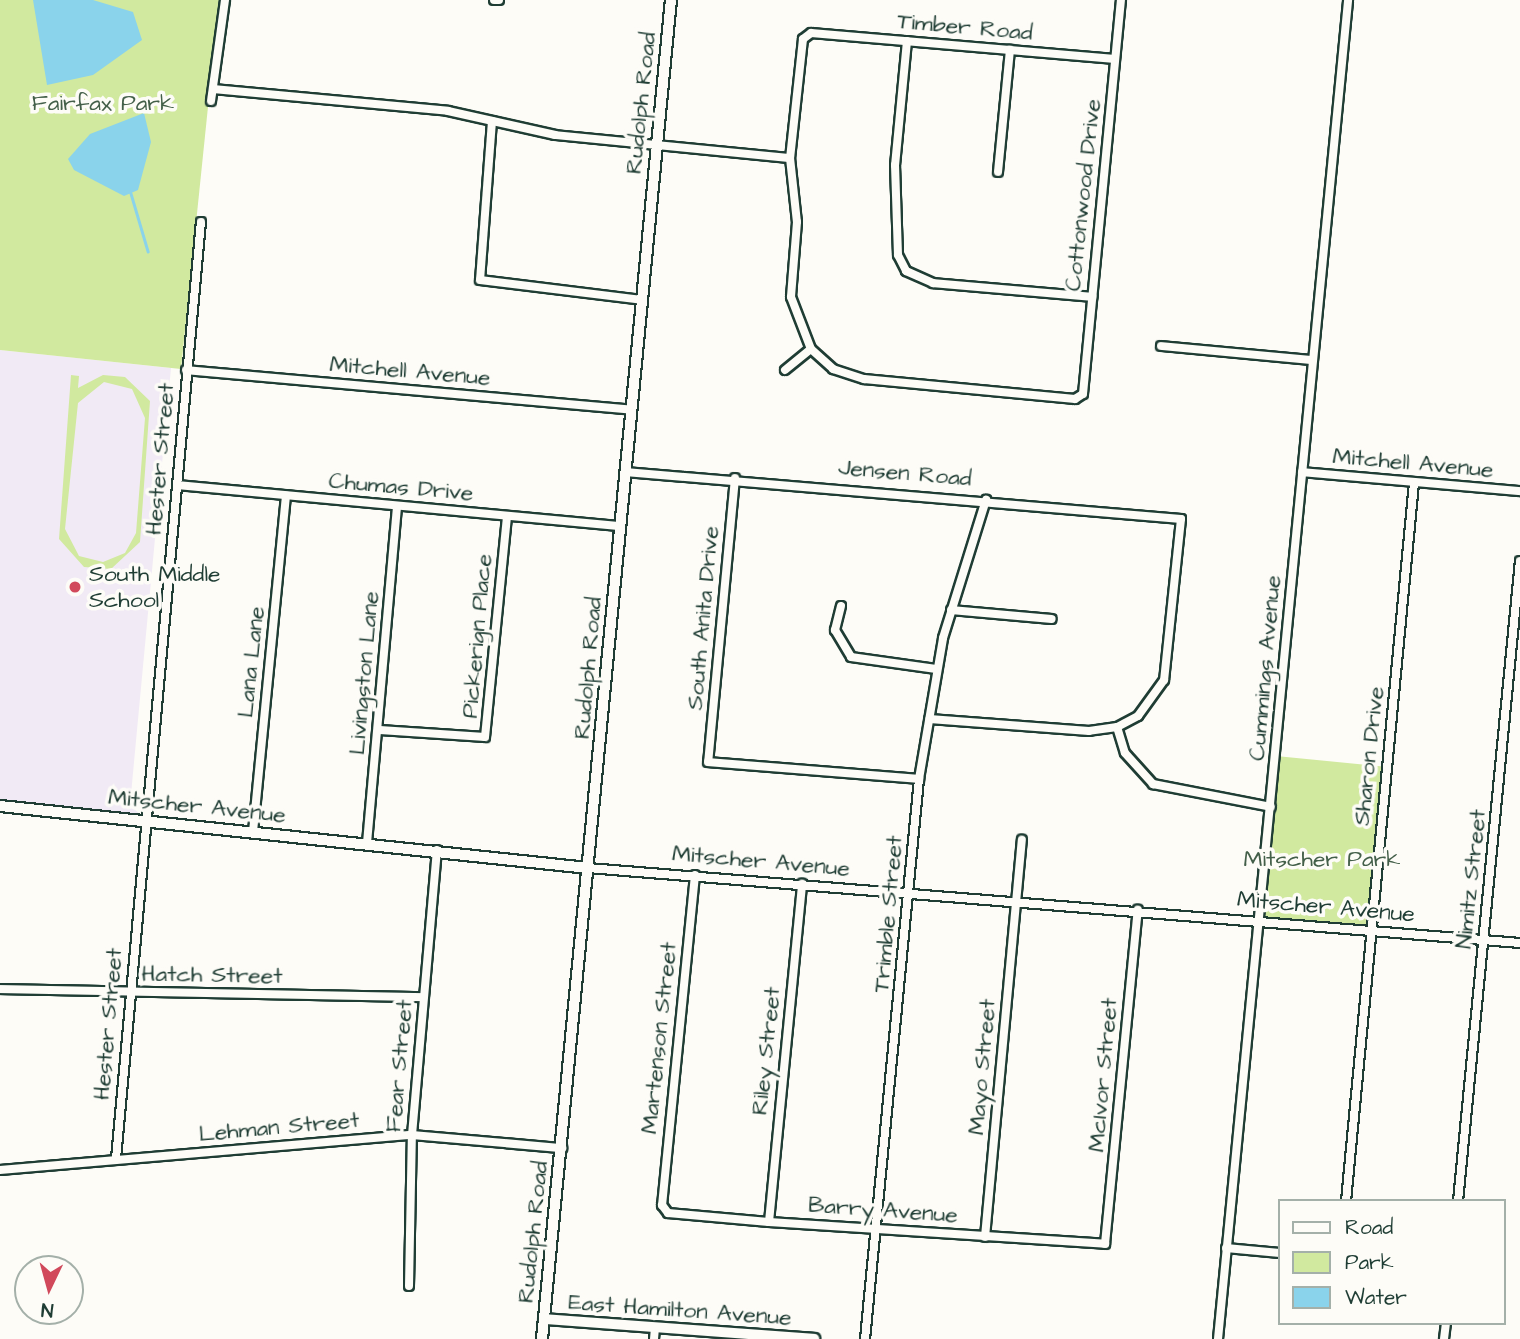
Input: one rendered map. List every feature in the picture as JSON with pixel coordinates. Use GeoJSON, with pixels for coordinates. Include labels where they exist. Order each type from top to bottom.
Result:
{"type":"FeatureCollection","features":[{"type":"Feature","properties":{"kind":"street"},"geometry":{"type":"LineString","coordinates":[[211,102],[225,0]]}},
{"type":"Feature","properties":{"kind":"street","name":"Rudolph Road"},"geometry":{"type":"LineString","coordinates":[[542,1339],[671,0]]}},
{"type":"Feature","properties":{"kind":"street","name":"Cottonwood Drive"},"geometry":{"type":"LineString","coordinates":[[811,349],[833,369],[863,379],[1075,399],[1083,394],[1121,0]]}},
{"type":"Feature","properties":{"kind":"street","name":"Cummings Avenue"},"geometry":{"type":"LineString","coordinates":[[1218,1339],[1348,0]]}},
{"type":"Feature","properties":{"kind":"street","name":"Timber Road"},"geometry":{"type":"LineString","coordinates":[[790,158],[803,39],[811,33],[1115,59]]}},
{"type":"Feature","properties":{"kind":"street"},"geometry":{"type":"LineString","coordinates":[[906,41],[895,165],[898,255],[906,271],[933,283],[1092,297]]}},
{"type":"Feature","properties":{"kind":"street"},"geometry":{"type":"LineString","coordinates":[[998,172],[1010,50]]}},
{"type":"Feature","properties":{"kind":"street"},"geometry":{"type":"LineString","coordinates":[[213,89],[492,121],[555,135],[790,158],[797,222],[790,297],[811,349],[785,370]]}},
{"type":"Feature","properties":{"kind":"street"},"geometry":{"type":"LineString","coordinates":[[492,121],[480,280],[642,300]]}},
{"type":"Feature","properties":{"kind":"street","name":"Hester Street"},"geometry":{"type":"LineString","coordinates":[[116,1159],[201,222]]}},
{"type":"Feature","properties":{"kind":"street"},"geometry":{"type":"LineString","coordinates":[[1161,346],[1312,360]]}},
{"type":"Feature","properties":{"kind":"street","name":"Mitchell Avenue"},"geometry":{"type":"LineString","coordinates":[[187,370],[631,410]]}},
{"type":"Feature","properties":{"kind":"street","name":"Jensen Road"},"geometry":{"type":"LineString","coordinates":[[625,471],[735,478],[1181,519],[1164,680],[1138,716],[1117,727]]}},
{"type":"Feature","properties":{"kind":"street","name":"Mitchell Avenue"},"geometry":{"type":"LineString","coordinates":[[1303,472],[1520,491]]}},
{"type":"Feature","properties":{"kind":"street","name":"South Anita Drive"},"geometry":{"type":"LineString","coordinates":[[735,478],[708,762],[919,779]]}},
{"type":"Feature","properties":{"kind":"street","name":"Sharon Drive"},"geometry":{"type":"LineString","coordinates":[[1346,1199],[1414,483]]}},
{"type":"Feature","properties":{"kind":"street","name":"Chumas Drive"},"geometry":{"type":"LineString","coordinates":[[177,485],[621,526]]}},
{"type":"Feature","properties":{"kind":"street","name":"Lana Lane"},"geometry":{"type":"LineString","coordinates":[[253,832],[286,496]]}},
{"type":"Feature","properties":{"kind":"street","name":"Trimble Street"},"geometry":{"type":"LineString","coordinates":[[865,1339],[878,1229],[919,779],[936,669],[951,610],[986,500]]}},
{"type":"Feature","properties":{"kind":"street","name":"Livingston Lane"},"geometry":{"type":"LineString","coordinates":[[368,843],[380,730],[397,506]]}},
{"type":"Feature","properties":{"kind":"street","name":"Pickerign Place"},"geometry":{"type":"LineString","coordinates":[[380,730],[485,737],[508,517]]}},
{"type":"Feature","properties":{"kind":"street","name":"Nimitz Street"},"geometry":{"type":"LineString","coordinates":[[1458,1199],[1520,561]]}},
{"type":"Feature","properties":{"kind":"street"},"geometry":{"type":"LineString","coordinates":[[841,606],[835,630],[851,657],[936,669]]}},
{"type":"Feature","properties":{"kind":"street"},"geometry":{"type":"LineString","coordinates":[[951,610],[1052,619]]}},
{"type":"Feature","properties":{"kind":"street"},"geometry":{"type":"LineString","coordinates":[[929,719],[1117,727],[1125,753],[1153,784],[1271,807]]}},
{"type":"Feature","properties":{"kind":"street","name":"Mitscher Avenue"},"geometry":{"type":"LineString","coordinates":[[0,806],[588,868],[1138,910],[1520,943]]}},
{"type":"Feature","properties":{"kind":"street","name":"Mayo Street"},"geometry":{"type":"LineString","coordinates":[[985,1237],[1022,840]]}},
{"type":"Feature","properties":{"kind":"street","name":"Fear Street"},"geometry":{"type":"LineString","coordinates":[[409,1286],[412,1135],[437,850]]}},
{"type":"Feature","properties":{"kind":"street","name":"Martenson Street"},"geometry":{"type":"LineString","coordinates":[[662,1205],[695,875]]}},
{"type":"Feature","properties":{"kind":"street","name":"Riley Street"},"geometry":{"type":"LineString","coordinates":[[769,1222],[802,884]]}},
{"type":"Feature","properties":{"kind":"street","name":"McIvor Street"},"geometry":{"type":"LineString","coordinates":[[1105,1244],[1138,910]]}},
{"type":"Feature","properties":{"kind":"street","name":"Hatch Street"},"geometry":{"type":"LineString","coordinates":[[0,989],[423,998]]}},
{"type":"Feature","properties":{"kind":"street","name":"Lehman Street"},"geometry":{"type":"LineString","coordinates":[[0,1170],[412,1135],[562,1148]]}},
{"type":"Feature","properties":{"kind":"street","name":"Barry Avenue"},"geometry":{"type":"LineString","coordinates":[[662,1205],[668,1213],[769,1222],[1105,1244]]}},
{"type":"Feature","properties":{"kind":"street"},"geometry":{"type":"LineString","coordinates":[[1226,1248],[1278,1253]]}},
{"type":"Feature","properties":{"kind":"street","name":"East Hamilton Avenue"},"geometry":{"type":"LineString","coordinates":[[544,1319],[814,1339]]}},
{"type":"Feature","properties":{"kind":"street"},"geometry":{"type":"LineString","coordinates":[[654,1339],[655,1327]]}},
{"type":"Feature","properties":{"kind":"shaded area","name":"South Middle School"},"geometry":{"type":"Polygon","coordinates":[[[0,350],[171,368],[130,805],[146,820],[0,806],[0,350]]]}},
{"type":"Feature","properties":{"kind":"green space","name":"Fairfax Park"},"geometry":{"type":"Polygon","coordinates":[[[0,0],[219,0],[181,369],[0,350],[0,0]]]}},
{"type":"Feature","properties":{"kind":"green space"},"geometry":{"type":"Polygon","coordinates":[[[71,375],[79,376],[78,388],[103,375],[125,377],[150,401],[140,542],[111,569],[84,567],[59,539],[71,375]],[[104,382],[78,403],[65,529],[79,556],[103,562],[125,553],[136,533],[145,418],[132,389],[104,382]]]}},
{"type":"Feature","properties":{"kind":"green space","name":"Mitscher Park"},"geometry":{"type":"Polygon","coordinates":[[[1276,756],[1388,767],[1371,930],[1258,921],[1276,756]]]}},
{"type":"Feature","properties":{"kind":"water"},"geometry":{"type":"Polygon","coordinates":[[[33,0],[93,0],[133,12],[142,40],[93,75],[47,85],[33,0]]]}},
{"type":"Feature","properties":{"kind":"water"},"geometry":{"type":"Polygon","coordinates":[[[144,113],[151,142],[138,190],[124,196],[74,170],[68,159],[90,134],[144,113]]]}},
{"type":"Feature","properties":{"kind":"waterway"},"geometry":{"type":"LineString","coordinates":[[130,190],[148,251]]}},
{"type":"Feature","properties":{"kind":"place","name":"South Middle School"},"geometry":{"type":"Point","coordinates":[75,587]}}]}
